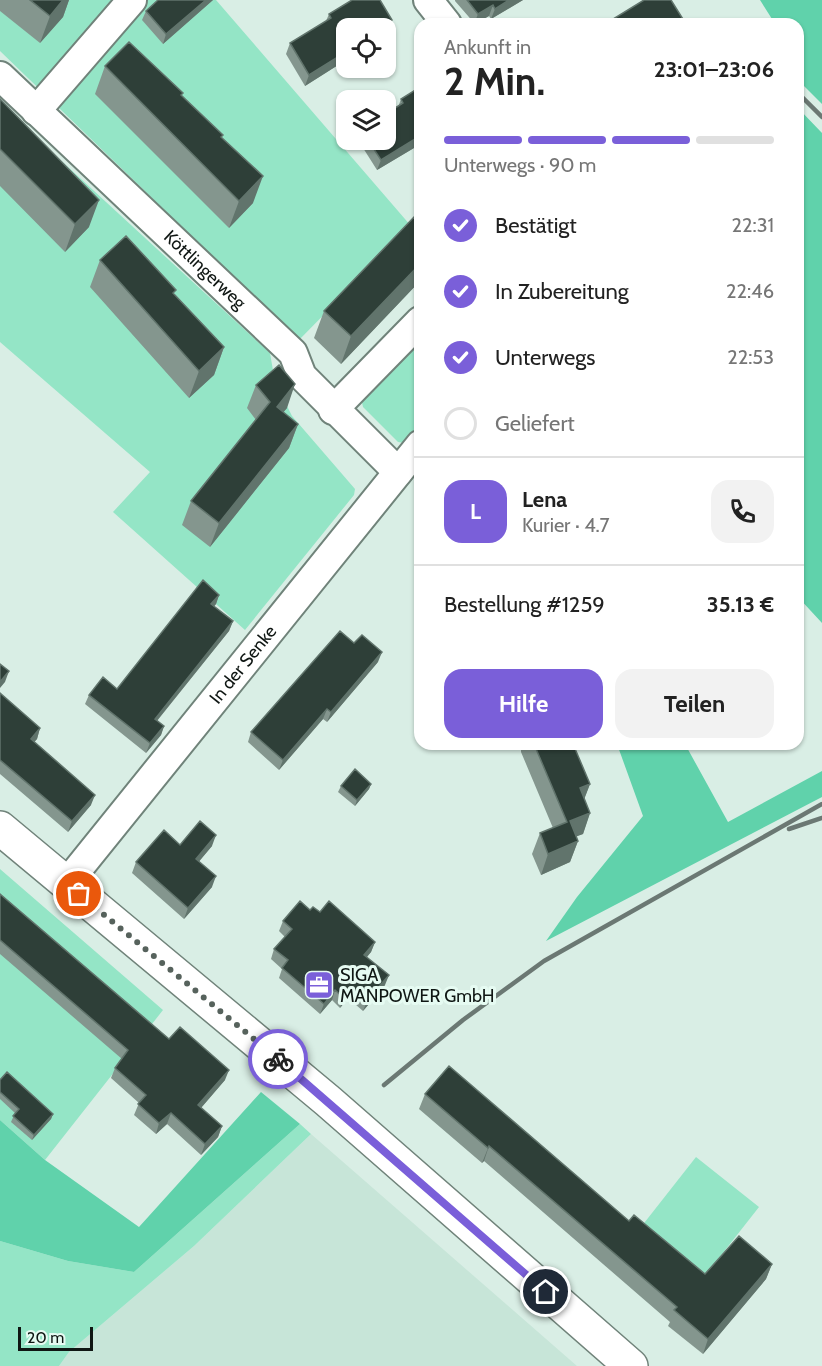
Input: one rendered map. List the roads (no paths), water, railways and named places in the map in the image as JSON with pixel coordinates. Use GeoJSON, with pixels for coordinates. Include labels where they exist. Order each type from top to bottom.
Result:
{"type":"FeatureCollection","features":[{"type":"Feature","properties":{"kind":"street"},"geometry":{"type":"LineString","coordinates":[[36,111],[132,0]]}},
{"type":"Feature","properties":{"kind":"street"},"geometry":{"type":"LineString","coordinates":[[428,0],[442,18]]}},
{"type":"Feature","properties":{"kind":"street","name":"Köttlingerweg"},"geometry":{"type":"LineString","coordinates":[[0,76],[292,353],[302,376],[333,410],[398,472]]}},
{"type":"Feature","properties":{"kind":"street"},"geometry":{"type":"LineString","coordinates":[[333,410],[414,327]]}},
{"type":"Feature","properties":{"kind":"street","name":"In der Senke"},"geometry":{"type":"LineString","coordinates":[[66,884],[414,452]]}},
{"type":"Feature","properties":{"kind":"street"},"geometry":{"type":"LineString","coordinates":[[0,828],[328,1101],[631,1366]]}},
{"type":"Feature","properties":{"kind":"railway"},"geometry":{"type":"LineString","coordinates":[[804,99],[822,117]]}},
{"type":"Feature","properties":{"kind":"railway"},"geometry":{"type":"LineString","coordinates":[[384,1085],[463,1020],[544,961],[822,804]]}},
{"type":"Feature","properties":{"kind":"railway"},"geometry":{"type":"LineString","coordinates":[[789,829],[822,818]]}},
{"type":"Feature","properties":{"kind":"place","name":"SIGA MANPOWER GmbH"},"geometry":{"type":"Point","coordinates":[319,985]}}]}
